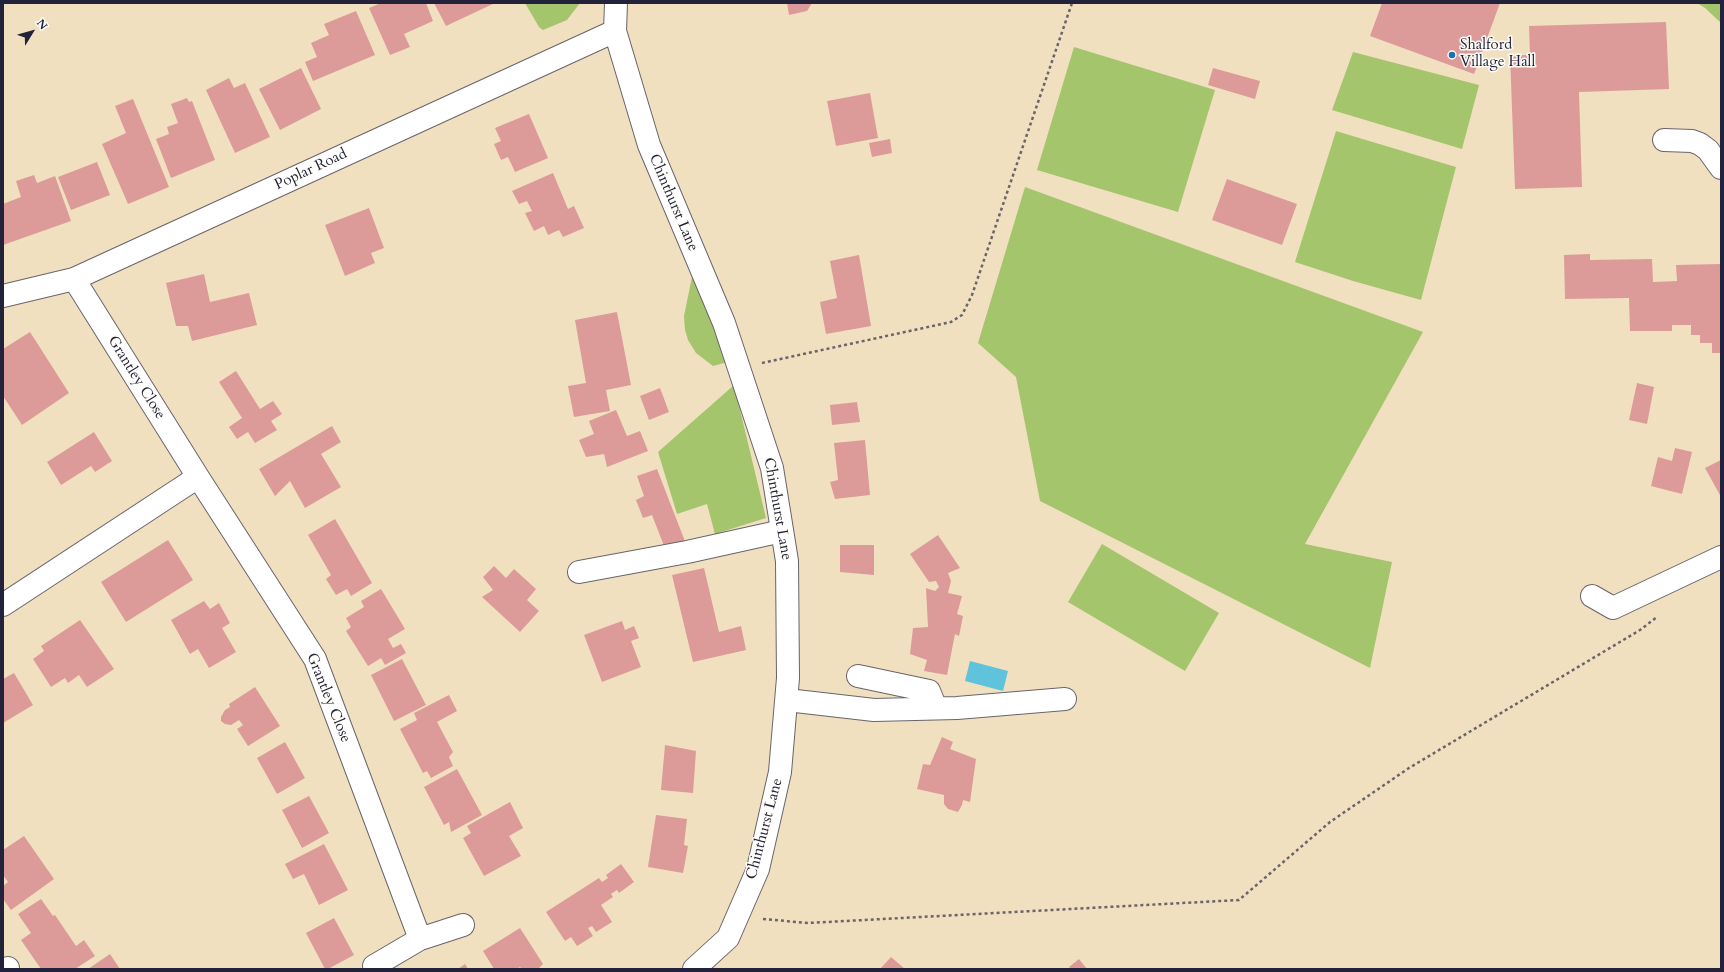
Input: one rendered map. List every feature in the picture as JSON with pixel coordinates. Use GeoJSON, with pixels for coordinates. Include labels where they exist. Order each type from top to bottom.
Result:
{"type":"FeatureCollection","features":[{"type":"Feature","properties":{"kind":"street","name":"Chinthurst Lane"},"geometry":{"type":"LineString","coordinates":[[616,3],[615,31],[649,145],[724,324],[772,468],[787,561],[787,700],[780,772],[758,869],[728,938],[694,969]]}},
{"type":"Feature","properties":{"kind":"street","name":"Poplar Road"},"geometry":{"type":"LineString","coordinates":[[3,296],[74,280],[615,31]]}},
{"type":"Feature","properties":{"kind":"street"},"geometry":{"type":"LineString","coordinates":[[1664,140],[1692,140],[1708,150],[1721,168]]}},
{"type":"Feature","properties":{"kind":"street","name":"Grantley Close"},"geometry":{"type":"LineString","coordinates":[[74,280],[315,659],[420,939]]}},
{"type":"Feature","properties":{"kind":"street"},"geometry":{"type":"LineString","coordinates":[[3,605],[198,477]]}},
{"type":"Feature","properties":{"kind":"street"},"geometry":{"type":"LineString","coordinates":[[579,572],[687,552],[782,531]]}},
{"type":"Feature","properties":{"kind":"street"},"geometry":{"type":"LineString","coordinates":[[1592,596],[1613,608],[1721,557]]}},
{"type":"Feature","properties":{"kind":"street"},"geometry":{"type":"LineString","coordinates":[[858,676],[929,691],[936,708]]}},
{"type":"Feature","properties":{"kind":"street"},"geometry":{"type":"LineString","coordinates":[[787,700],[874,710],[936,708],[1065,699]]}},
{"type":"Feature","properties":{"kind":"street"},"geometry":{"type":"LineString","coordinates":[[374,966],[420,939],[462,925]]}},
{"type":"Feature","properties":{"kind":"path"},"geometry":{"type":"LineString","coordinates":[[739,368],[951,322],[962,315],[972,295],[1072,3]]}},
{"type":"Feature","properties":{"kind":"path"},"geometry":{"type":"LineString","coordinates":[[760,919],[808,923],[1239,900],[1330,822],[1409,768],[1640,630],[1659,615]]}},
{"type":"Feature","properties":{"kind":"green space"},"geometry":{"type":"Polygon","coordinates":[[[525,3],[580,3],[567,20],[543,30],[539,27],[525,3]]]}},
{"type":"Feature","properties":{"kind":"green space"},"geometry":{"type":"Polygon","coordinates":[[[1697,3],[1721,3],[1721,23],[1705,8],[1697,3]]]}},
{"type":"Feature","properties":{"kind":"green space"},"geometry":{"type":"Polygon","coordinates":[[[1074,47],[1215,90],[1178,212],[1037,170],[1074,47]]]}},
{"type":"Feature","properties":{"kind":"green space"},"geometry":{"type":"Polygon","coordinates":[[[1353,52],[1479,85],[1462,149],[1332,110],[1353,52]]]}},
{"type":"Feature","properties":{"kind":"green space"},"geometry":{"type":"Polygon","coordinates":[[[1336,131],[1456,167],[1421,300],[1353,281],[1295,262],[1336,131]]]}},
{"type":"Feature","properties":{"kind":"green space"},"geometry":{"type":"Polygon","coordinates":[[[1025,187],[1423,332],[1305,544],[1392,562],[1370,668],[1040,501],[1016,377],[978,343],[1025,187]]]}},
{"type":"Feature","properties":{"kind":"green space"},"geometry":{"type":"Polygon","coordinates":[[[693,272],[728,362],[713,366],[696,353],[688,340],[685,330],[684,316],[693,272]]]}},
{"type":"Feature","properties":{"kind":"green space"},"geometry":{"type":"Polygon","coordinates":[[[734,385],[766,518],[715,534],[707,504],[677,514],[658,452],[734,385]]]}},
{"type":"Feature","properties":{"kind":"green space"},"geometry":{"type":"Polygon","coordinates":[[[1102,544],[1219,613],[1185,671],[1068,602],[1102,544]]]}},
{"type":"Feature","properties":{"kind":"water"},"geometry":{"type":"Polygon","coordinates":[[[970,661],[1008,671],[1003,691],[965,681],[970,661]]]}},
{"type":"Feature","properties":{"kind":"building"},"geometry":{"type":"Polygon","coordinates":[[[381,3],[426,3],[433,21],[404,34],[410,47],[390,55],[369,8],[381,3]]]}},
{"type":"Feature","properties":{"kind":"building"},"geometry":{"type":"Polygon","coordinates":[[[434,3],[495,3],[446,26],[434,3]]]}},
{"type":"Feature","properties":{"kind":"building"},"geometry":{"type":"Polygon","coordinates":[[[787,3],[812,3],[807,11],[789,15],[787,3]]]}},
{"type":"Feature","properties":{"kind":"building","name":"Shalford Village Hall"},"geometry":{"type":"Polygon","coordinates":[[[1382,3],[1500,3],[1474,74],[1370,36],[1382,3]]]}},
{"type":"Feature","properties":{"kind":"building"},"geometry":{"type":"Polygon","coordinates":[[[356,11],[375,55],[313,81],[305,62],[317,57],[311,43],[329,35],[324,24],[356,11]]]}},
{"type":"Feature","properties":{"kind":"building"},"geometry":{"type":"Polygon","coordinates":[[[1666,22],[1669,89],[1579,92],[1582,187],[1515,189],[1510,55],[1530,55],[1529,26],[1666,22]]]}},
{"type":"Feature","properties":{"kind":"building"},"geometry":{"type":"Polygon","coordinates":[[[301,68],[321,109],[280,130],[259,89],[301,68]]]}},
{"type":"Feature","properties":{"kind":"building"},"geometry":{"type":"Polygon","coordinates":[[[1213,68],[1260,81],[1255,99],[1208,85],[1213,68]]]}},
{"type":"Feature","properties":{"kind":"building"},"geometry":{"type":"Polygon","coordinates":[[[229,78],[234,88],[245,83],[270,137],[235,153],[206,90],[229,78]]]}},
{"type":"Feature","properties":{"kind":"building"},"geometry":{"type":"Polygon","coordinates":[[[870,93],[878,138],[836,146],[827,101],[870,93]]]}},
{"type":"Feature","properties":{"kind":"building"},"geometry":{"type":"Polygon","coordinates":[[[187,98],[189,102],[192,101],[215,160],[171,178],[156,139],[169,134],[167,127],[178,123],[171,104],[187,98]]]}},
{"type":"Feature","properties":{"kind":"building"},"geometry":{"type":"Polygon","coordinates":[[[133,99],[169,187],[128,204],[102,144],[126,133],[115,106],[133,99]]]}},
{"type":"Feature","properties":{"kind":"building"},"geometry":{"type":"Polygon","coordinates":[[[529,114],[548,158],[515,172],[508,157],[501,160],[494,144],[501,141],[495,128],[529,114]]]}},
{"type":"Feature","properties":{"kind":"building"},"geometry":{"type":"Polygon","coordinates":[[[890,139],[892,153],[872,157],[869,143],[890,139]]]}},
{"type":"Feature","properties":{"kind":"building"},"geometry":{"type":"Polygon","coordinates":[[[97,162],[110,195],[71,210],[58,177],[97,162]]]}},
{"type":"Feature","properties":{"kind":"building"},"geometry":{"type":"Polygon","coordinates":[[[553,173],[568,209],[574,206],[584,228],[563,237],[559,230],[548,235],[544,226],[534,231],[525,213],[532,211],[527,201],[519,204],[512,191],[553,173]]]}},
{"type":"Feature","properties":{"kind":"building"},"geometry":{"type":"Polygon","coordinates":[[[34,175],[37,183],[55,176],[71,221],[3,245],[3,204],[21,197],[16,181],[34,175]]]}},
{"type":"Feature","properties":{"kind":"building"},"geometry":{"type":"Polygon","coordinates":[[[1227,179],[1297,204],[1282,245],[1212,220],[1227,179]]]}},
{"type":"Feature","properties":{"kind":"building"},"geometry":{"type":"Polygon","coordinates":[[[369,208],[384,248],[371,253],[375,263],[345,276],[325,225],[369,208]]]}},
{"type":"Feature","properties":{"kind":"building"},"geometry":{"type":"Polygon","coordinates":[[[1590,254],[1590,260],[1652,259],[1653,282],[1677,281],[1676,265],[1721,264],[1721,353],[1712,353],[1712,343],[1700,343],[1700,335],[1691,335],[1691,325],[1672,325],[1672,331],[1630,331],[1629,298],[1565,299],[1564,255],[1590,254]]]}},
{"type":"Feature","properties":{"kind":"building"},"geometry":{"type":"Polygon","coordinates":[[[859,255],[871,326],[826,334],[820,302],[837,298],[830,261],[859,255]]]}},
{"type":"Feature","properties":{"kind":"building"},"geometry":{"type":"Polygon","coordinates":[[[204,274],[210,302],[249,293],[257,325],[192,341],[188,326],[176,326],[166,283],[204,274]]]}},
{"type":"Feature","properties":{"kind":"building"},"geometry":{"type":"Polygon","coordinates":[[[617,312],[631,385],[606,390],[610,411],[574,417],[568,386],[586,383],[575,320],[617,312]]]}},
{"type":"Feature","properties":{"kind":"building"},"geometry":{"type":"Polygon","coordinates":[[[30,332],[69,393],[22,425],[3,396],[3,349],[30,332]]]}},
{"type":"Feature","properties":{"kind":"building"},"geometry":{"type":"Polygon","coordinates":[[[236,371],[260,409],[273,401],[282,414],[271,421],[277,430],[255,443],[248,432],[237,439],[229,427],[242,418],[219,382],[236,371]]]}},
{"type":"Feature","properties":{"kind":"building"},"geometry":{"type":"Polygon","coordinates":[[[1637,383],[1654,387],[1647,424],[1629,420],[1637,383]]]}},
{"type":"Feature","properties":{"kind":"building"},"geometry":{"type":"Polygon","coordinates":[[[660,388],[669,412],[649,420],[640,396],[660,388]]]}},
{"type":"Feature","properties":{"kind":"building"},"geometry":{"type":"Polygon","coordinates":[[[857,402],[860,422],[832,425],[830,405],[857,402]]]}},
{"type":"Feature","properties":{"kind":"building"},"geometry":{"type":"Polygon","coordinates":[[[616,410],[627,436],[640,431],[648,451],[607,467],[604,454],[586,457],[579,440],[594,434],[589,421],[616,410]]]}},
{"type":"Feature","properties":{"kind":"building"},"geometry":{"type":"Polygon","coordinates":[[[332,426],[341,442],[321,454],[341,487],[305,508],[290,481],[275,496],[259,469],[332,426]]]}},
{"type":"Feature","properties":{"kind":"building"},"geometry":{"type":"Polygon","coordinates":[[[94,432],[112,461],[95,472],[91,466],[61,485],[47,462],[94,432]]]}},
{"type":"Feature","properties":{"kind":"building"},"geometry":{"type":"Polygon","coordinates":[[[865,440],[870,495],[835,499],[830,482],[838,480],[834,443],[865,440]]]}},
{"type":"Feature","properties":{"kind":"building"},"geometry":{"type":"Polygon","coordinates":[[[1675,448],[1692,452],[1682,494],[1651,486],[1658,457],[1672,461],[1675,448]]]}},
{"type":"Feature","properties":{"kind":"building"},"geometry":{"type":"Polygon","coordinates":[[[1721,460],[1721,497],[1705,468],[1721,460]]]}},
{"type":"Feature","properties":{"kind":"building"},"geometry":{"type":"Polygon","coordinates":[[[657,469],[686,544],[666,551],[652,515],[643,518],[636,500],[644,496],[637,476],[657,469]]]}},
{"type":"Feature","properties":{"kind":"building"},"geometry":{"type":"Polygon","coordinates":[[[335,519],[372,583],[351,596],[347,589],[336,595],[326,579],[331,575],[308,535],[335,519]]]}},
{"type":"Feature","properties":{"kind":"building"},"geometry":{"type":"Polygon","coordinates":[[[938,535],[960,568],[948,573],[951,581],[948,593],[962,596],[957,614],[963,616],[959,636],[955,634],[947,675],[924,671],[927,660],[910,654],[913,628],[928,627],[926,588],[935,591],[939,587],[936,581],[929,582],[910,554],[938,535]]]}},
{"type":"Feature","properties":{"kind":"building"},"geometry":{"type":"Polygon","coordinates":[[[168,540],[193,580],[126,622],[101,582],[168,540]]]}},
{"type":"Feature","properties":{"kind":"building"},"geometry":{"type":"Polygon","coordinates":[[[840,545],[874,545],[874,575],[840,572],[840,545]]]}},
{"type":"Feature","properties":{"kind":"building"},"geometry":{"type":"Polygon","coordinates":[[[494,566],[506,578],[514,569],[536,589],[527,600],[539,611],[520,632],[482,597],[493,590],[483,577],[494,566]]]}},
{"type":"Feature","properties":{"kind":"building"},"geometry":{"type":"Polygon","coordinates":[[[704,568],[719,632],[741,626],[746,650],[693,662],[672,575],[704,568]]]}},
{"type":"Feature","properties":{"kind":"building"},"geometry":{"type":"Polygon","coordinates":[[[381,589],[405,629],[388,639],[393,648],[401,644],[406,653],[385,665],[381,658],[368,666],[346,631],[351,627],[346,618],[364,607],[361,601],[381,589]]]}},
{"type":"Feature","properties":{"kind":"building"},"geometry":{"type":"Polygon","coordinates":[[[204,601],[210,609],[219,603],[230,623],[222,628],[236,652],[209,668],[198,649],[190,654],[171,620],[204,601]]]}},
{"type":"Feature","properties":{"kind":"building"},"geometry":{"type":"Polygon","coordinates":[[[80,620],[114,669],[87,687],[79,675],[68,683],[65,678],[51,687],[33,659],[44,651],[41,646],[80,620]]]}},
{"type":"Feature","properties":{"kind":"building"},"geometry":{"type":"Polygon","coordinates":[[[622,621],[625,630],[634,626],[639,638],[631,641],[641,667],[602,682],[584,635],[622,621]]]}},
{"type":"Feature","properties":{"kind":"building"},"geometry":{"type":"Polygon","coordinates":[[[402,659],[426,705],[394,721],[371,675],[402,659]]]}},
{"type":"Feature","properties":{"kind":"building"},"geometry":{"type":"Polygon","coordinates":[[[14,673],[33,705],[3,723],[3,679],[14,673]]]}},
{"type":"Feature","properties":{"kind":"building"},"geometry":{"type":"Polygon","coordinates":[[[255,687],[280,726],[248,746],[237,729],[243,725],[239,720],[231,725],[225,724],[221,721],[221,717],[225,710],[230,707],[229,704],[255,687]]]}},
{"type":"Feature","properties":{"kind":"building"},"geometry":{"type":"Polygon","coordinates":[[[449,695],[457,711],[437,722],[453,752],[449,757],[453,766],[431,778],[427,771],[423,773],[400,729],[417,720],[414,713],[449,695]]]}},
{"type":"Feature","properties":{"kind":"building"},"geometry":{"type":"Polygon","coordinates":[[[942,737],[953,742],[950,749],[976,759],[970,802],[963,800],[958,812],[948,809],[944,804],[944,795],[917,789],[923,764],[930,765],[942,737]]]}},
{"type":"Feature","properties":{"kind":"building"},"geometry":{"type":"Polygon","coordinates":[[[285,742],[305,778],[277,794],[257,758],[285,742]]]}},
{"type":"Feature","properties":{"kind":"building"},"geometry":{"type":"Polygon","coordinates":[[[665,745],[696,751],[693,793],[661,790],[665,745]]]}},
{"type":"Feature","properties":{"kind":"building"},"geometry":{"type":"Polygon","coordinates":[[[457,769],[482,815],[451,832],[449,822],[444,825],[424,787],[457,769]]]}},
{"type":"Feature","properties":{"kind":"building"},"geometry":{"type":"Polygon","coordinates":[[[309,796],[329,833],[302,848],[282,810],[309,796]]]}},
{"type":"Feature","properties":{"kind":"building"},"geometry":{"type":"Polygon","coordinates":[[[510,802],[523,828],[509,836],[521,856],[484,876],[463,838],[471,833],[467,826],[510,802]]]}},
{"type":"Feature","properties":{"kind":"building"},"geometry":{"type":"Polygon","coordinates":[[[656,815],[687,819],[684,845],[688,846],[683,873],[648,867],[656,815]]]}},
{"type":"Feature","properties":{"kind":"building"},"geometry":{"type":"Polygon","coordinates":[[[24,836],[54,879],[11,910],[3,899],[3,886],[8,882],[3,875],[3,850],[24,836]]]}},
{"type":"Feature","properties":{"kind":"building"},"geometry":{"type":"Polygon","coordinates":[[[324,844],[348,890],[319,905],[304,874],[293,879],[285,864],[324,844]]]}},
{"type":"Feature","properties":{"kind":"building"},"geometry":{"type":"Polygon","coordinates":[[[621,864],[634,882],[619,893],[617,890],[611,894],[613,897],[601,905],[612,922],[596,932],[592,926],[588,928],[593,936],[577,946],[571,937],[565,941],[546,912],[599,878],[602,882],[608,878],[606,875],[621,864]]]}},
{"type":"Feature","properties":{"kind":"building"},"geometry":{"type":"Polygon","coordinates":[[[41,899],[53,916],[55,915],[76,946],[84,940],[95,956],[75,969],[41,969],[21,940],[31,933],[18,914],[41,899]]]}},
{"type":"Feature","properties":{"kind":"building"},"geometry":{"type":"Polygon","coordinates":[[[334,918],[354,955],[328,969],[325,969],[306,933],[334,918]]]}},
{"type":"Feature","properties":{"kind":"building"},"geometry":{"type":"Polygon","coordinates":[[[520,928],[543,964],[538,969],[522,969],[520,967],[517,969],[494,969],[483,951],[520,928]]]}},
{"type":"Feature","properties":{"kind":"building"},"geometry":{"type":"Polygon","coordinates":[[[110,954],[120,969],[88,969],[110,954]]]}},
{"type":"Feature","properties":{"kind":"building"},"geometry":{"type":"Polygon","coordinates":[[[891,957],[905,969],[880,969],[891,957]]]}},
{"type":"Feature","properties":{"kind":"building"},"geometry":{"type":"Polygon","coordinates":[[[1079,959],[1087,969],[1071,969],[1069,967],[1079,959]]]}},
{"type":"Feature","properties":{"kind":"building"},"geometry":{"type":"Polygon","coordinates":[[[465,964],[468,969],[458,969],[465,964]]]}},
{"type":"Feature","properties":{"kind":"place","name":"Shalford Village Hall"},"geometry":{"type":"Point","coordinates":[1452,55]}}]}
